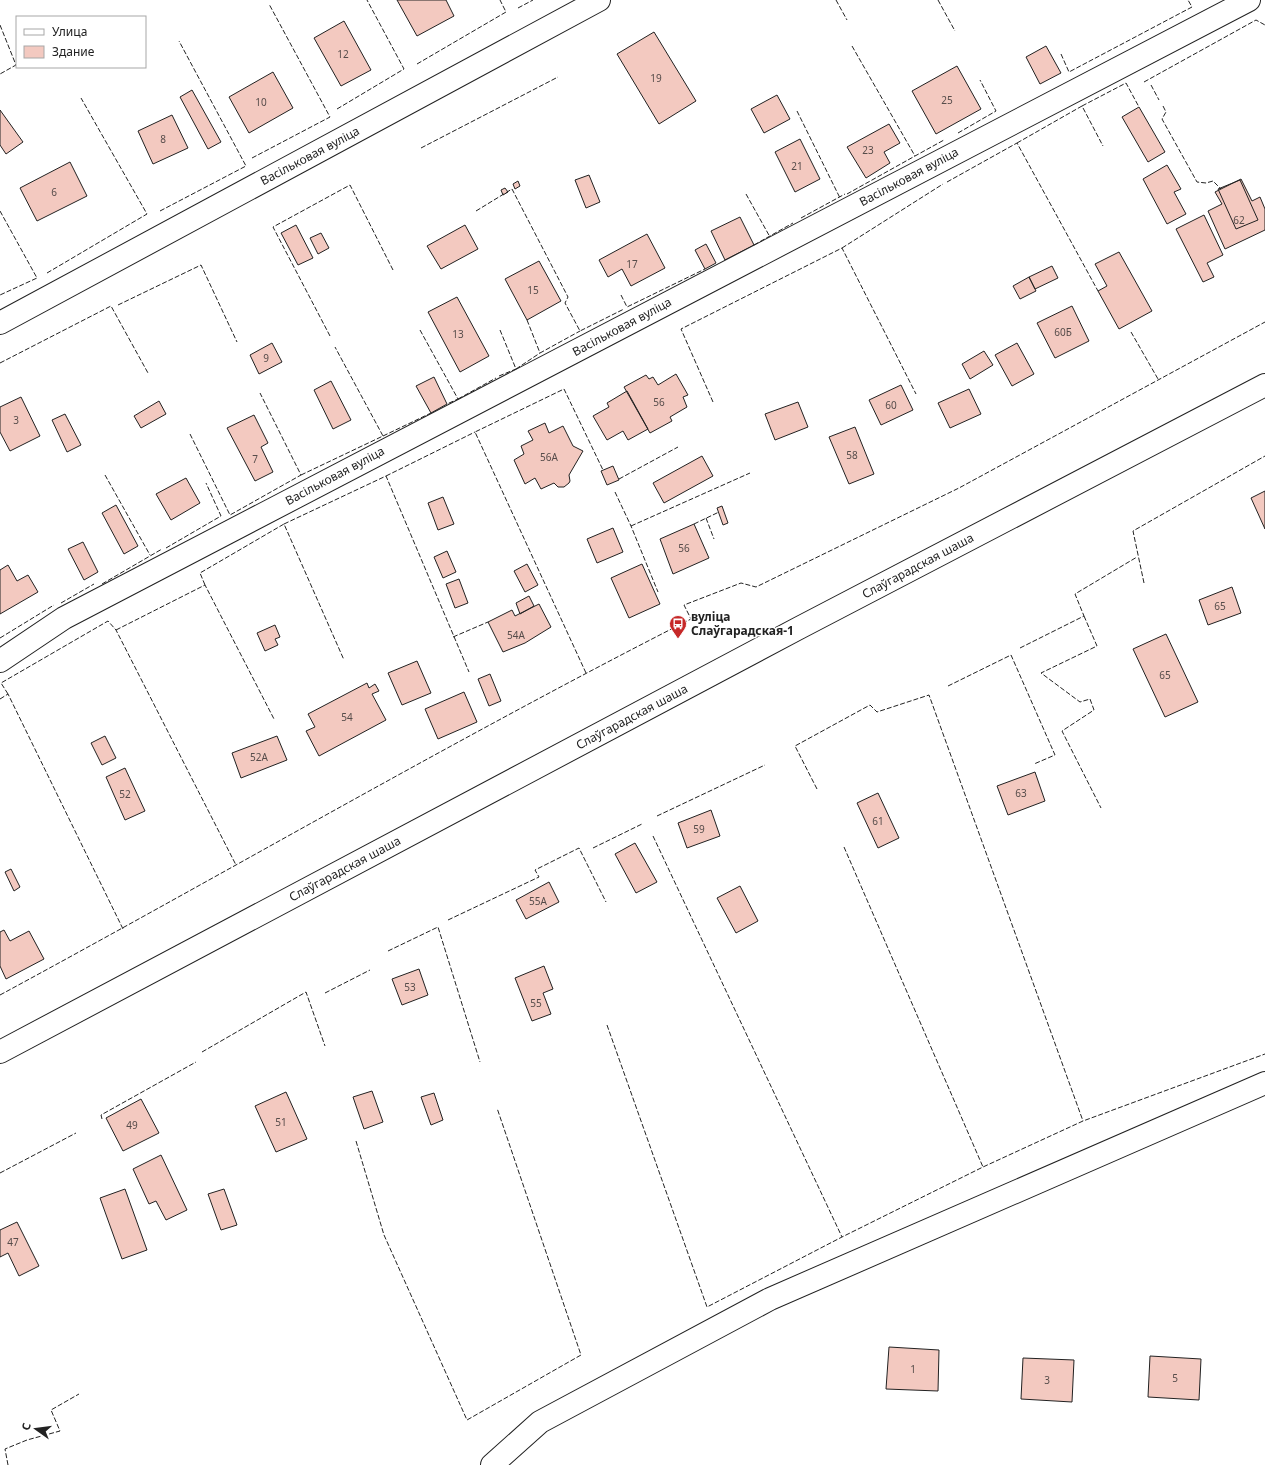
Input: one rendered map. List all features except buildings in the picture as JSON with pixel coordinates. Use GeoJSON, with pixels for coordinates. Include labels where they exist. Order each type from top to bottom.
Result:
{"type":"FeatureCollection","features":[{"type":"Feature","properties":{"kind":"street","name":"Васільковая вуліца"},"geometry":{"type":"LineString","coordinates":[[0,323],[599,0]]}},
{"type":"Feature","properties":{"kind":"street","name":"Васільковая вуліца"},"geometry":{"type":"LineString","coordinates":[[0,661],[64,618],[1249,0]]}},
{"type":"Feature","properties":{"kind":"street","name":"Слаўгарадская шаша"},"geometry":{"type":"LineString","coordinates":[[0,1052],[799,628],[1265,385]]}},
{"type":"Feature","properties":{"kind":"street"},"geometry":{"type":"LineString","coordinates":[[492,1465],[540,1422],[770,1299],[1265,1083]]}},
{"type":"Feature","properties":{"kind":"fence"},"geometry":{"type":"LineString","coordinates":[[337,109],[404,69],[367,0]]}},
{"type":"Feature","properties":{"kind":"fence"},"geometry":{"type":"LineString","coordinates":[[417,64],[506,12],[500,0]]}},
{"type":"Feature","properties":{"kind":"fence"},"geometry":{"type":"LineString","coordinates":[[518,8],[533,0]]}},
{"type":"Feature","properties":{"kind":"fence"},"geometry":{"type":"LineString","coordinates":[[836,0],[847,20]]}},
{"type":"Feature","properties":{"kind":"fence"},"geometry":{"type":"LineString","coordinates":[[938,0],[955,31]]}},
{"type":"Feature","properties":{"kind":"fence"},"geometry":{"type":"LineString","coordinates":[[1061,54],[1069,72],[1192,7],[1188,0]]}},
{"type":"Feature","properties":{"kind":"fence"},"geometry":{"type":"LineString","coordinates":[[252,158],[330,117],[269,4]]}},
{"type":"Feature","properties":{"kind":"fence"},"geometry":{"type":"LineString","coordinates":[[1144,82],[1256,20],[1265,25]]}},
{"type":"Feature","properties":{"kind":"fence"},"geometry":{"type":"LineString","coordinates":[[0,25],[16,65],[0,74]]}},
{"type":"Feature","properties":{"kind":"fence"},"geometry":{"type":"LineString","coordinates":[[160,211],[246,166],[179,41]]}},
{"type":"Feature","properties":{"kind":"fence"},"geometry":{"type":"LineString","coordinates":[[852,46],[915,156],[944,140]]}},
{"type":"Feature","properties":{"kind":"fence"},"geometry":{"type":"LineString","coordinates":[[421,148],[558,77]]}},
{"type":"Feature","properties":{"kind":"fence"},"geometry":{"type":"LineString","coordinates":[[958,133],[996,111],[980,80]]}},
{"type":"Feature","properties":{"kind":"fence"},"geometry":{"type":"LineString","coordinates":[[1082,106],[1126,83],[1139,107]]}},
{"type":"Feature","properties":{"kind":"fence"},"geometry":{"type":"LineString","coordinates":[[1151,85],[1159,100]]}},
{"type":"Feature","properties":{"kind":"fence"},"geometry":{"type":"LineString","coordinates":[[47,273],[147,214],[81,98]]}},
{"type":"Feature","properties":{"kind":"fence"},"geometry":{"type":"LineString","coordinates":[[1017,143],[1082,106],[1103,146]]}},
{"type":"Feature","properties":{"kind":"fence"},"geometry":{"type":"LineString","coordinates":[[1163,106],[1166,112],[1162,119],[1197,182],[1206,183],[1213,181],[1221,189]]}},
{"type":"Feature","properties":{"kind":"fence"},"geometry":{"type":"LineString","coordinates":[[797,111],[840,198]]}},
{"type":"Feature","properties":{"kind":"fence"},"geometry":{"type":"LineString","coordinates":[[947,182],[1017,143],[1098,291]]}},
{"type":"Feature","properties":{"kind":"fence"},"geometry":{"type":"LineString","coordinates":[[847,194],[915,156]]}},
{"type":"Feature","properties":{"kind":"fence"},"geometry":{"type":"LineString","coordinates":[[842,248],[943,184]]}},
{"type":"Feature","properties":{"kind":"fence"},"geometry":{"type":"LineString","coordinates":[[330,336],[273,227],[350,185],[393,270]]}},
{"type":"Feature","properties":{"kind":"fence"},"geometry":{"type":"LineString","coordinates":[[476,211],[512,189],[568,297],[565,303],[580,331],[624,309]]}},
{"type":"Feature","properties":{"kind":"fence"},"geometry":{"type":"LineString","coordinates":[[746,194],[770,237]]}},
{"type":"Feature","properties":{"kind":"fence"},"geometry":{"type":"LineString","coordinates":[[801,218],[845,194]]}},
{"type":"Feature","properties":{"kind":"fence"},"geometry":{"type":"LineString","coordinates":[[0,211],[37,278],[0,295]]}},
{"type":"Feature","properties":{"kind":"fence"},"geometry":{"type":"LineString","coordinates":[[754,245],[793,223]]}},
{"type":"Feature","properties":{"kind":"fence"},"geometry":{"type":"LineString","coordinates":[[713,402],[681,329],[842,248],[916,394]]}},
{"type":"Feature","properties":{"kind":"fence"},"geometry":{"type":"LineString","coordinates":[[118,305],[201,265],[237,342]]}},
{"type":"Feature","properties":{"kind":"fence"},"geometry":{"type":"LineString","coordinates":[[621,295],[627,307],[705,269]]}},
{"type":"Feature","properties":{"kind":"fence"},"geometry":{"type":"LineString","coordinates":[[0,363],[111,306],[148,373]]}},
{"type":"Feature","properties":{"kind":"fence"},"geometry":{"type":"LineString","coordinates":[[527,320],[540,353],[580,331]]}},
{"type":"Feature","properties":{"kind":"fence"},"geometry":{"type":"LineString","coordinates":[[0,995],[430,757],[691,619],[684,605],[741,583],[756,587],[959,488],[1265,322]]}},
{"type":"Feature","properties":{"kind":"fence"},"geometry":{"type":"LineString","coordinates":[[420,330],[458,399],[447,404]]}},
{"type":"Feature","properties":{"kind":"fence"},"geometry":{"type":"LineString","coordinates":[[500,330],[516,369],[540,353]]}},
{"type":"Feature","properties":{"kind":"fence"},"geometry":{"type":"LineString","coordinates":[[1131,332],[1158,379]]}},
{"type":"Feature","properties":{"kind":"fence"},"geometry":{"type":"LineString","coordinates":[[301,475],[383,436],[335,347]]}},
{"type":"Feature","properties":{"kind":"fence"},"geometry":{"type":"LineString","coordinates":[[499,376],[516,369]]}},
{"type":"Feature","properties":{"kind":"fence"},"geometry":{"type":"LineString","coordinates":[[458,399],[496,378]]}},
{"type":"Feature","properties":{"kind":"fence"},"geometry":{"type":"LineString","coordinates":[[586,673],[475,432],[564,389],[603,470]]}},
{"type":"Feature","properties":{"kind":"fence"},"geometry":{"type":"LineString","coordinates":[[190,434],[230,515],[301,475],[260,393]]}},
{"type":"Feature","properties":{"kind":"fence"},"geometry":{"type":"LineString","coordinates":[[383,436],[431,413]]}},
{"type":"Feature","properties":{"kind":"fence"},"geometry":{"type":"LineString","coordinates":[[386,476],[475,432]]}},
{"type":"Feature","properties":{"kind":"fence"},"geometry":{"type":"LineString","coordinates":[[619,479],[678,447]]}},
{"type":"Feature","properties":{"kind":"fence"},"geometry":{"type":"LineString","coordinates":[[1144,583],[1133,531],[1265,456]]}},
{"type":"Feature","properties":{"kind":"fence"},"geometry":{"type":"LineString","coordinates":[[631,526],[750,473]]}},
{"type":"Feature","properties":{"kind":"fence"},"geometry":{"type":"LineString","coordinates":[[105,475],[150,555]]}},
{"type":"Feature","properties":{"kind":"fence"},"geometry":{"type":"LineString","coordinates":[[284,524],[386,476],[469,672]]}},
{"type":"Feature","properties":{"kind":"fence"},"geometry":{"type":"LineString","coordinates":[[166,548],[221,516],[206,483]]}},
{"type":"Feature","properties":{"kind":"fence"},"geometry":{"type":"LineString","coordinates":[[615,492],[631,526],[658,592]]}},
{"type":"Feature","properties":{"kind":"fence"},"geometry":{"type":"LineString","coordinates":[[694,524],[719,512]]}},
{"type":"Feature","properties":{"kind":"fence"},"geometry":{"type":"LineString","coordinates":[[706,518],[714,539]]}},
{"type":"Feature","properties":{"kind":"fence"},"geometry":{"type":"LineString","coordinates":[[205,585],[200,573],[284,524],[344,660]]}},
{"type":"Feature","properties":{"kind":"fence"},"geometry":{"type":"LineString","coordinates":[[102,584],[162,549]]}},
{"type":"Feature","properties":{"kind":"fence"},"geometry":{"type":"LineString","coordinates":[[1020,648],[1084,616],[1075,594],[1137,557]]}},
{"type":"Feature","properties":{"kind":"fence"},"geometry":{"type":"LineString","coordinates":[[61,603],[94,584]]}},
{"type":"Feature","properties":{"kind":"fence"},"geometry":{"type":"LineString","coordinates":[[116,630],[205,585],[274,719]]}},
{"type":"Feature","properties":{"kind":"fence"},"geometry":{"type":"LineString","coordinates":[[0,638],[54,605]]}},
{"type":"Feature","properties":{"kind":"fence"},"geometry":{"type":"LineString","coordinates":[[1084,616],[1097,646],[1041,673],[1080,702],[1090,699],[1094,710],[1062,731],[1101,808]]}},
{"type":"Feature","properties":{"kind":"fence"},"geometry":{"type":"LineString","coordinates":[[8,694],[1,683],[108,621],[116,630],[236,865]]}},
{"type":"Feature","properties":{"kind":"fence"},"geometry":{"type":"LineString","coordinates":[[453,637],[488,622]]}},
{"type":"Feature","properties":{"kind":"fence"},"geometry":{"type":"LineString","coordinates":[[948,686],[1011,655],[1055,755],[1034,764]]}},
{"type":"Feature","properties":{"kind":"fence"},"geometry":{"type":"LineString","coordinates":[[0,699],[8,694],[123,929]]}},
{"type":"Feature","properties":{"kind":"fence"},"geometry":{"type":"LineString","coordinates":[[817,789],[795,746],[870,705],[877,712],[929,695],[1083,1121]]}},
{"type":"Feature","properties":{"kind":"fence"},"geometry":{"type":"LineString","coordinates":[[657,816],[765,765]]}},
{"type":"Feature","properties":{"kind":"fence"},"geometry":{"type":"LineString","coordinates":[[593,848],[642,824]]}},
{"type":"Feature","properties":{"kind":"fence"},"geometry":{"type":"LineString","coordinates":[[653,836],[842,1237]]}},
{"type":"Feature","properties":{"kind":"fence"},"geometry":{"type":"LineString","coordinates":[[844,847],[983,1167]]}},
{"type":"Feature","properties":{"kind":"fence"},"geometry":{"type":"LineString","coordinates":[[448,920],[539,877],[535,870],[579,848],[606,902]]}},
{"type":"Feature","properties":{"kind":"fence"},"geometry":{"type":"LineString","coordinates":[[388,951],[438,927],[480,1062]]}},
{"type":"Feature","properties":{"kind":"fence"},"geometry":{"type":"LineString","coordinates":[[325,993],[370,970]]}},
{"type":"Feature","properties":{"kind":"fence"},"geometry":{"type":"LineString","coordinates":[[202,1052],[306,992],[325,1046]]}},
{"type":"Feature","properties":{"kind":"fence"},"geometry":{"type":"LineString","coordinates":[[607,1025],[707,1307],[842,1237],[983,1167],[1083,1121],[1265,1054]]}},
{"type":"Feature","properties":{"kind":"fence"},"geometry":{"type":"LineString","coordinates":[[102,1119],[101,1115],[196,1062]]}},
{"type":"Feature","properties":{"kind":"fence"},"geometry":{"type":"LineString","coordinates":[[356,1141],[384,1235],[467,1420],[581,1355],[497,1108]]}},
{"type":"Feature","properties":{"kind":"fence"},"geometry":{"type":"LineString","coordinates":[[0,1173],[76,1133]]}},
{"type":"Feature","properties":{"kind":"fence"},"geometry":{"type":"LineString","coordinates":[[8,1465],[5,1449],[27,1440],[60,1431],[51,1410],[79,1394]]}},
{"type":"Feature","properties":{"kind":"place","name":"вуліца Слаўгарадская-1"},"geometry":{"type":"Point","coordinates":[678,639]}}]}
